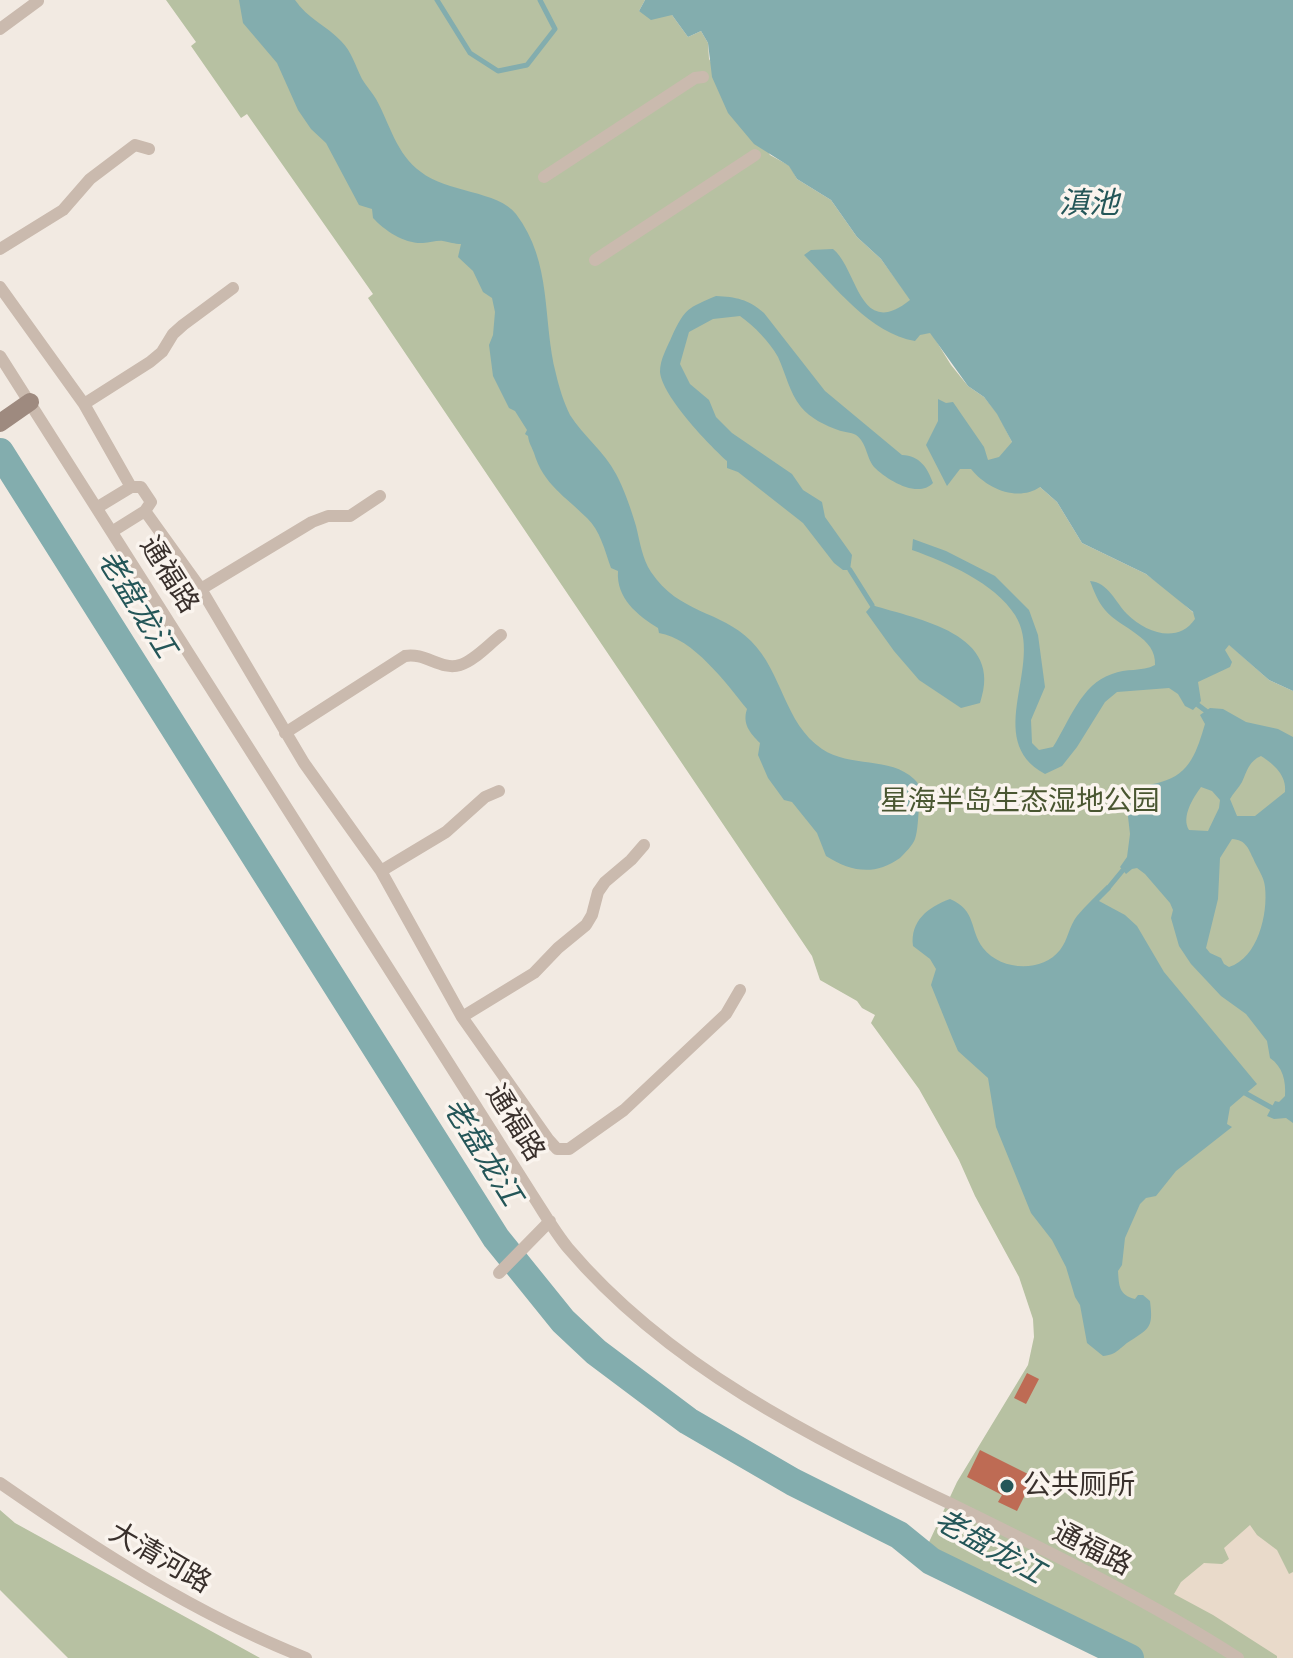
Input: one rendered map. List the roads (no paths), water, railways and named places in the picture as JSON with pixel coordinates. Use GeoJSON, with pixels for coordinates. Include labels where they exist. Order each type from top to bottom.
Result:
{"type":"FeatureCollection","features":[{"type":"Feature","properties":{"kind":"street"},"geometry":{"type":"LineString","coordinates":[[0,29],[38,1]]}},
{"type":"Feature","properties":{"kind":"street"},"geometry":{"type":"LineString","coordinates":[[544,177],[695,78],[703,77]]}},
{"type":"Feature","properties":{"kind":"street"},"geometry":{"type":"LineString","coordinates":[[0,249],[63,210],[90,179],[135,145],[149,149]]}},
{"type":"Feature","properties":{"kind":"street"},"geometry":{"type":"LineString","coordinates":[[595,260],[755,155]]}},
{"type":"Feature","properties":{"kind":"street"},"geometry":{"type":"LineString","coordinates":[[0,287],[84,404],[131,487]]}},
{"type":"Feature","properties":{"kind":"street"},"geometry":{"type":"LineString","coordinates":[[84,404],[150,362],[183,325],[233,288]]}},
{"type":"Feature","properties":{"kind":"street","name":"通福路"},"geometry":{"type":"LineString","coordinates":[[0,356],[568,1247],[647,1326],[749,1399],[1163,1612],[1238,1658]]}},
{"type":"Feature","properties":{"kind":"street"},"geometry":{"type":"LineString","coordinates":[[1,422],[30,402]]}},
{"type":"Feature","properties":{"kind":"street"},"geometry":{"type":"LineString","coordinates":[[98,507],[131,487],[141,487],[151,502],[145,511],[113,531]]}},
{"type":"Feature","properties":{"kind":"street"},"geometry":{"type":"LineString","coordinates":[[201,589],[312,522],[328,516],[350,516],[380,496]]}},
{"type":"Feature","properties":{"kind":"street"},"geometry":{"type":"LineString","coordinates":[[145,511],[201,589],[285,733],[381,871],[462,1017],[557,1149],[569,1149],[593,1135],[624,1110],[726,1014],[740,990]]}},
{"type":"Feature","properties":{"kind":"street"},"geometry":{"type":"LineString","coordinates":[[285,733],[405,656],[416,654],[448,667],[462,665],[501,635]]}},
{"type":"Feature","properties":{"kind":"street"},"geometry":{"type":"LineString","coordinates":[[381,871],[446,832],[485,797],[499,791]]}},
{"type":"Feature","properties":{"kind":"street"},"geometry":{"type":"LineString","coordinates":[[462,1017],[534,973],[586,925],[605,882],[644,845]]}},
{"type":"Feature","properties":{"kind":"street"},"geometry":{"type":"LineString","coordinates":[[499,1273],[550,1221]]}},
{"type":"Feature","properties":{"kind":"street","name":"大清河路"},"geometry":{"type":"LineString","coordinates":[[0,1483],[93,1548],[180,1600],[262,1641],[306,1658]]}},
{"type":"Feature","properties":{"kind":"water"},"geometry":{"type":"Polygon","coordinates":[[[239,0],[295,0],[348,50],[399,148],[412,165],[431,179],[485,196],[508,206],[516,214],[536,252],[545,292],[552,353],[564,400],[575,423],[616,474],[630,506],[643,556],[651,572],[674,596],[726,623],[751,641],[770,668],[799,726],[822,749],[833,755],[893,767],[917,782],[920,796],[916,835],[913,844],[900,858],[881,868],[863,870],[845,866],[826,856],[817,833],[792,802],[784,800],[768,778],[758,755],[760,743],[746,724],[747,709],[696,652],[684,643],[659,633],[658,628],[629,605],[620,589],[618,571],[611,568],[595,528],[543,473],[525,434],[527,430],[515,411],[509,408],[493,376],[489,345],[495,312],[492,298],[483,292],[473,271],[458,257],[461,244],[441,241],[416,243],[402,239],[373,218],[372,209],[359,205],[326,143],[298,110],[277,63],[243,23],[239,0]]]}},
{"type":"Feature","properties":{"kind":"water","name":"滇池"},"geometry":{"type":"Polygon","coordinates":[[[645,0],[1293,0],[1293,691],[1269,680],[1229,645],[1225,650],[1232,662],[1230,667],[1198,682],[1201,701],[1193,710],[1185,706],[1178,694],[1169,688],[1117,692],[1105,702],[1062,766],[1045,774],[1027,759],[1018,741],[1016,721],[1024,656],[1023,634],[1015,615],[983,584],[954,567],[912,550],[913,539],[946,551],[995,576],[1029,610],[1038,635],[1045,687],[1031,720],[1032,743],[1039,750],[1053,747],[1084,695],[1101,679],[1117,672],[1155,665],[1150,647],[1105,610],[1090,581],[1102,585],[1127,614],[1152,631],[1180,631],[1195,619],[1193,612],[1146,574],[1082,543],[1057,502],[1040,487],[1022,493],[1003,491],[985,482],[971,469],[960,469],[947,486],[926,445],[938,421],[938,399],[953,402],[984,447],[988,460],[999,457],[1012,442],[997,414],[984,397],[968,386],[930,333],[920,335],[915,341],[883,329],[854,307],[804,255],[811,250],[833,249],[862,297],[870,307],[880,312],[893,310],[910,300],[881,259],[857,237],[831,200],[797,179],[789,166],[754,144],[728,113],[712,77],[708,43],[701,31],[688,37],[672,15],[651,20],[639,11],[645,0]]]}},
{"type":"Feature","properties":{"kind":"water"},"geometry":{"type":"Polygon","coordinates":[[[716,296],[742,300],[764,313],[825,391],[902,455],[922,463],[928,472],[933,483],[927,487],[911,488],[894,482],[874,467],[856,435],[828,426],[809,415],[793,395],[774,351],[740,316],[713,319],[689,332],[680,364],[690,384],[709,400],[716,417],[732,433],[792,474],[803,490],[822,502],[825,517],[852,555],[850,570],[843,570],[834,563],[803,523],[738,472],[727,468],[727,461],[688,420],[663,382],[661,363],[680,320],[693,307],[716,296]]]}},
{"type":"Feature","properties":{"kind":"water"},"geometry":{"type":"Polygon","coordinates":[[[872,605],[933,624],[969,645],[980,660],[984,679],[980,703],[961,708],[919,680],[866,612],[872,605]]]}},
{"type":"Feature","properties":{"kind":"water"},"geometry":{"type":"Polygon","coordinates":[[[1210,708],[1223,709],[1246,722],[1278,729],[1293,737],[1293,1123],[1286,1118],[1267,1116],[1275,1101],[1279,1102],[1285,1096],[1285,1090],[1283,1075],[1270,1058],[1267,1041],[1246,1014],[1221,996],[1191,964],[1179,946],[1170,903],[1137,868],[1126,874],[1120,867],[1127,857],[1130,834],[1127,808],[1136,790],[1171,778],[1186,767],[1205,724],[1200,715],[1210,708]],[[1261,756],[1251,764],[1230,799],[1237,816],[1255,816],[1285,792],[1279,771],[1261,756]],[[1201,787],[1186,819],[1189,830],[1208,831],[1220,800],[1212,791],[1201,787]],[[1232,839],[1220,858],[1218,899],[1206,948],[1229,967],[1239,962],[1254,945],[1263,922],[1266,898],[1263,879],[1243,843],[1232,839]]]}},
{"type":"Feature","properties":{"kind":"water"},"geometry":{"type":"Polygon","coordinates":[[[1107,885],[1111,889],[1099,901],[1125,915],[1137,926],[1164,972],[1257,1084],[1230,1107],[1227,1124],[1232,1127],[1176,1171],[1156,1196],[1146,1198],[1140,1204],[1125,1238],[1118,1276],[1126,1295],[1135,1299],[1143,1295],[1150,1301],[1151,1321],[1142,1333],[1115,1353],[1103,1356],[1087,1343],[1080,1305],[1066,1267],[1052,1240],[1031,1213],[996,1127],[988,1078],[958,1051],[931,985],[936,969],[930,959],[913,946],[913,937],[922,916],[950,899],[965,909],[979,941],[991,956],[1011,965],[1032,966],[1043,963],[1060,950],[1077,916],[1107,885]]]}},
{"type":"Feature","properties":{"kind":"waterway"},"geometry":{"type":"LineString","coordinates":[[437,0],[470,53],[498,71],[527,65],[555,29],[540,0]]}},
{"type":"Feature","properties":{"kind":"waterway","name":"老盘龙江"},"geometry":{"type":"LineString","coordinates":[[0,452],[496,1238],[563,1321],[596,1352],[688,1421],[793,1482],[899,1535],[931,1561],[1130,1658]]}},
{"type":"Feature","properties":{"kind":"waterway"},"geometry":{"type":"LineString","coordinates":[[850,570],[872,605]]}},
{"type":"Feature","properties":{"kind":"waterway"},"geometry":{"type":"LineString","coordinates":[[1198,705],[1206,711]]}},
{"type":"Feature","properties":{"kind":"waterway"},"geometry":{"type":"LineString","coordinates":[[1109,887],[1123,870]]}},
{"type":"Feature","properties":{"kind":"waterway"},"geometry":{"type":"LineString","coordinates":[[1245,1093],[1272,1108]]}},
{"type":"Feature","properties":{"kind":"place","name":"公共厕所"},"geometry":{"type":"Point","coordinates":[1007,1486]}},
{"type":"Feature","properties":{"kind":"park label","name":"星海半岛生态湿地公园"},"geometry":{"type":"Point","coordinates":[1020,802]}}]}
